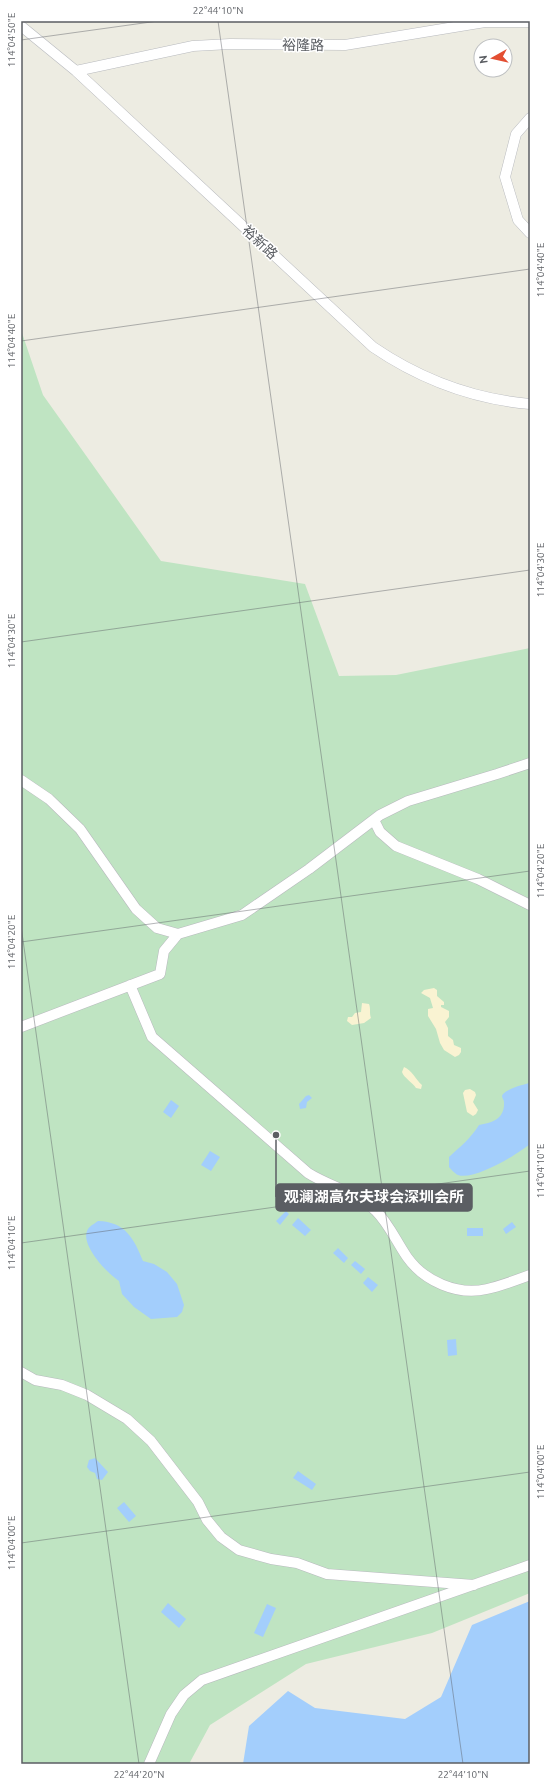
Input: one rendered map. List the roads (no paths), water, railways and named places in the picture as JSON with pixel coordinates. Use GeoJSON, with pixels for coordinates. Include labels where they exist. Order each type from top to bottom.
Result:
{"type":"FeatureCollection","features":[{"type":"Feature","properties":{"kind":"street","name":"裕隆路"},"geometry":{"type":"LineString","coordinates":[[76,71],[193,46],[230,44],[345,45],[485,22],[530,22]]}},
{"type":"Feature","properties":{"kind":"street","name":"裕新路"},"geometry":{"type":"LineString","coordinates":[[21,26],[76,71],[373,347],[388,357],[456,390],[475,396],[530,404]]}},
{"type":"Feature","properties":{"kind":"street"},"geometry":{"type":"LineString","coordinates":[[530,118],[516,134],[505,177],[518,220],[530,234]]}},
{"type":"Feature","properties":{"kind":"street"},"geometry":{"type":"LineString","coordinates":[[21,780],[49,799],[80,829],[136,909],[157,928],[178,934],[242,915],[309,869],[374,820],[408,801],[530,763]]}},
{"type":"Feature","properties":{"kind":"street"},"geometry":{"type":"LineString","coordinates":[[374,820],[380,832],[396,846],[478,879],[530,905]]}},
{"type":"Feature","properties":{"kind":"street"},"geometry":{"type":"LineString","coordinates":[[21,1027],[160,974],[164,951],[178,934]]}},
{"type":"Feature","properties":{"kind":"street"},"geometry":{"type":"LineString","coordinates":[[130,985],[152,1037],[308,1173],[327,1184],[358,1197],[376,1211],[390,1228],[407,1258],[425,1276],[448,1287],[473,1290],[485,1289],[530,1275]]}},
{"type":"Feature","properties":{"kind":"street"},"geometry":{"type":"LineString","coordinates":[[21,1372],[35,1380],[62,1385],[87,1395],[127,1419],[152,1441],[198,1502],[207,1520],[221,1537],[239,1550],[271,1559],[297,1563],[327,1574],[474,1585]]}},
{"type":"Feature","properties":{"kind":"street"},"geometry":{"type":"LineString","coordinates":[[149,1764],[171,1714],[184,1695],[202,1680],[530,1565]]}},
{"type":"Feature","properties":{"kind":"water"},"geometry":{"type":"Polygon","coordinates":[[[530,1083],[530,1144],[496,1166],[465,1176],[456,1174],[449,1167],[449,1157],[469,1138],[479,1125],[489,1123],[500,1116],[504,1108],[503,1094],[514,1088],[530,1083]]]}},
{"type":"Feature","properties":{"kind":"water"},"geometry":{"type":"Polygon","coordinates":[[[309,1095],[312,1098],[307,1102],[306,1108],[300,1109],[299,1104],[306,1096],[309,1095]]]}},
{"type":"Feature","properties":{"kind":"water"},"geometry":{"type":"Polygon","coordinates":[[[171,1100],[179,1106],[171,1118],[163,1112],[171,1100]]]}},
{"type":"Feature","properties":{"kind":"water"},"geometry":{"type":"Polygon","coordinates":[[[210,1151],[220,1157],[211,1171],[201,1165],[210,1151]]]}},
{"type":"Feature","properties":{"kind":"water"},"geometry":{"type":"Polygon","coordinates":[[[286,1211],[289,1214],[280,1225],[276,1221],[286,1211]]]}},
{"type":"Feature","properties":{"kind":"water"},"geometry":{"type":"Polygon","coordinates":[[[298,1218],[311,1230],[305,1236],[292,1225],[298,1218]]]}},
{"type":"Feature","properties":{"kind":"water"},"geometry":{"type":"Polygon","coordinates":[[[98,1221],[108,1222],[122,1228],[132,1239],[143,1261],[154,1264],[167,1272],[177,1284],[184,1305],[182,1312],[177,1317],[151,1319],[134,1307],[122,1294],[119,1281],[102,1266],[88,1244],[86,1237],[87,1231],[90,1226],[98,1221]]]}},
{"type":"Feature","properties":{"kind":"water"},"geometry":{"type":"Polygon","coordinates":[[[512,1222],[516,1227],[506,1234],[503,1229],[512,1222]]]}},
{"type":"Feature","properties":{"kind":"water"},"geometry":{"type":"Polygon","coordinates":[[[467,1228],[483,1228],[483,1236],[467,1236],[467,1228]]]}},
{"type":"Feature","properties":{"kind":"water"},"geometry":{"type":"Polygon","coordinates":[[[338,1248],[348,1258],[344,1263],[333,1253],[338,1248]]]}},
{"type":"Feature","properties":{"kind":"water"},"geometry":{"type":"Polygon","coordinates":[[[355,1261],[365,1269],[361,1274],[351,1265],[355,1261]]]}},
{"type":"Feature","properties":{"kind":"water"},"geometry":{"type":"Polygon","coordinates":[[[368,1277],[378,1285],[372,1292],[363,1283],[368,1277]]]}},
{"type":"Feature","properties":{"kind":"water"},"geometry":{"type":"Polygon","coordinates":[[[456,1339],[457,1355],[448,1356],[447,1340],[456,1339]]]}},
{"type":"Feature","properties":{"kind":"water"},"geometry":{"type":"Polygon","coordinates":[[[95,1458],[108,1472],[102,1480],[97,1479],[95,1473],[90,1471],[87,1467],[89,1460],[95,1458]]]}},
{"type":"Feature","properties":{"kind":"water"},"geometry":{"type":"Polygon","coordinates":[[[298,1471],[316,1484],[312,1490],[293,1478],[298,1471]]]}},
{"type":"Feature","properties":{"kind":"water"},"geometry":{"type":"Polygon","coordinates":[[[124,1502],[136,1516],[129,1522],[117,1508],[124,1502]]]}},
{"type":"Feature","properties":{"kind":"water"},"geometry":{"type":"Polygon","coordinates":[[[530,1601],[530,1764],[243,1764],[249,1726],[288,1691],[315,1708],[405,1719],[441,1697],[472,1625],[530,1601]]]}},
{"type":"Feature","properties":{"kind":"water"},"geometry":{"type":"Polygon","coordinates":[[[168,1603],[186,1619],[179,1628],[161,1612],[168,1603]]]}},
{"type":"Feature","properties":{"kind":"water"},"geometry":{"type":"Polygon","coordinates":[[[267,1604],[276,1608],[263,1637],[254,1633],[267,1604]]]}},
{"type":"Feature","properties":{"kind":"place","name":"观澜湖高尔夫球会深圳会所"},"geometry":{"type":"Point","coordinates":[276,1135]}}]}
